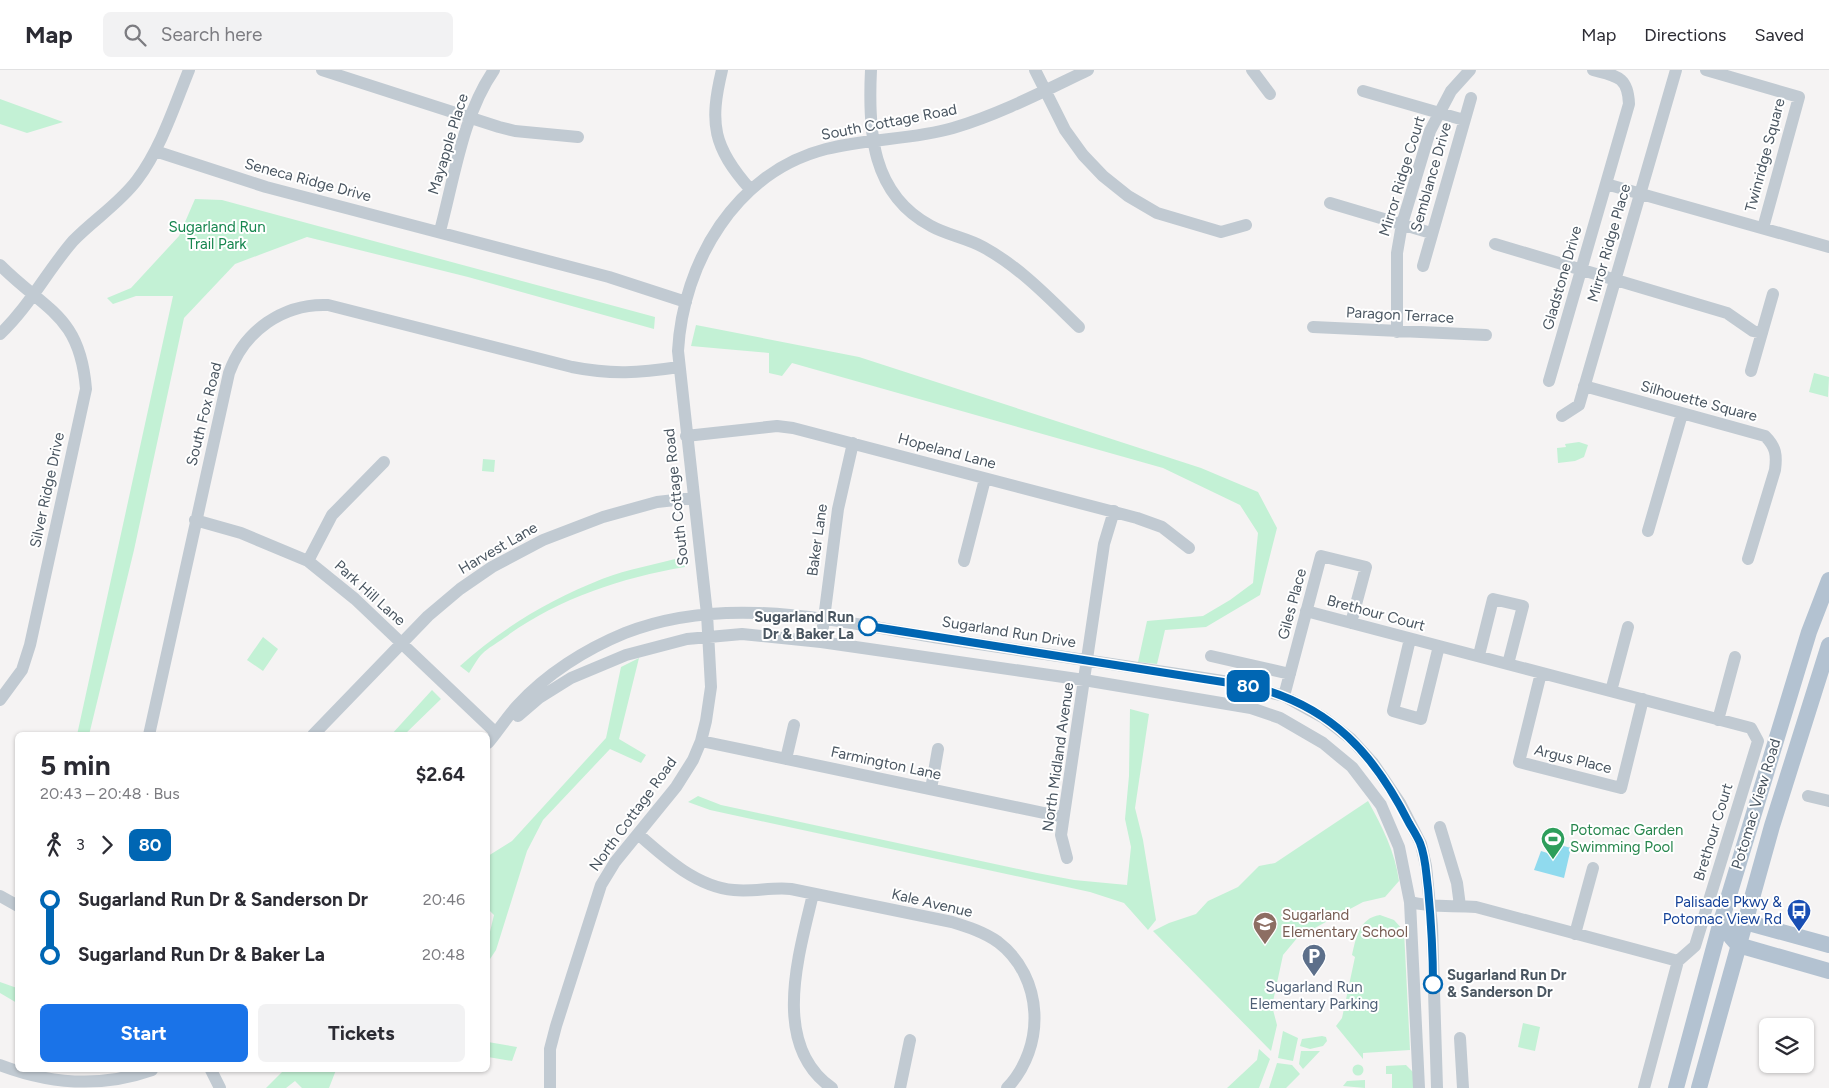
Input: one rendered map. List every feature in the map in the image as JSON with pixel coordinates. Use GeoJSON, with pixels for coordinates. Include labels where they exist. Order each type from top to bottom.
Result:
{"type":"FeatureCollection","features":[{"type":"Feature","properties":{"kind":"main road","name":"Potomac View Road"},"geometry":{"type":"LineString","coordinates":[[1676,1088],[1720,924],[1823,614],[1829,580]]}},
{"type":"Feature","properties":{"kind":"main road","name":"Potomac View Road"},"geometry":{"type":"LineString","coordinates":[[1699,1088],[1744,922],[1829,646]]}},
{"type":"Feature","properties":{"kind":"main road"},"geometry":{"type":"LineString","coordinates":[[1720,924],[1744,922],[1829,945]]}},
{"type":"Feature","properties":{"kind":"main road"},"geometry":{"type":"LineString","coordinates":[[1720,924],[1738,945],[1829,971]]}},
{"type":"Feature","properties":{"kind":"street"},"geometry":{"type":"LineString","coordinates":[[0,334],[34,294],[74,241],[110,209],[136,181],[156,150],[189,70]]}},
{"type":"Feature","properties":{"kind":"street"},"geometry":{"type":"LineString","coordinates":[[322,70],[515,131],[578,137]]}},
{"type":"Feature","properties":{"kind":"street","name":"Mayapple Place"},"geometry":{"type":"LineString","coordinates":[[440,231],[470,118],[494,70]]}},
{"type":"Feature","properties":{"kind":"street"},"geometry":{"type":"LineString","coordinates":[[722,70],[716,96],[716,131],[732,169],[750,189]]}},
{"type":"Feature","properties":{"kind":"street"},"geometry":{"type":"LineString","coordinates":[[871,70],[870,106],[873,141],[884,180],[892,194],[907,210],[929,225],[972,242],[1008,263],[1080,327]]}},
{"type":"Feature","properties":{"kind":"street"},"geometry":{"type":"LineString","coordinates":[[1035,70],[1065,130],[1083,155],[1103,176],[1128,196],[1157,213],[1222,232],[1246,225]]}},
{"type":"Feature","properties":{"kind":"street","name":"South Cottage Road"},"geometry":{"type":"LineString","coordinates":[[707,614],[679,368],[679,329],[697,268],[709,242],[727,216],[750,189],[787,164],[806,156],[825,149],[953,128],[981,119],[1088,70]]}},
{"type":"Feature","properties":{"kind":"street"},"geometry":{"type":"LineString","coordinates":[[1252,70],[1270,94]]}},
{"type":"Feature","properties":{"kind":"street","name":"Mirror Ridge Court"},"geometry":{"type":"LineString","coordinates":[[1396,332],[1397,253],[1402,224],[1430,131],[1451,91],[1470,70]]}},
{"type":"Feature","properties":{"kind":"street","name":"Gladstone Drive"},"geometry":{"type":"LineString","coordinates":[[1550,381],[1629,104],[1628,92],[1623,81],[1615,76],[1592,70]]}},
{"type":"Feature","properties":{"kind":"street","name":"Mirror Ridge Place"},"geometry":{"type":"LineString","coordinates":[[1562,416],[1579,405],[1676,70]]}},
{"type":"Feature","properties":{"kind":"street","name":"Twinridge Square"},"geometry":{"type":"LineString","coordinates":[[1706,70],[1799,97],[1763,228]]}},
{"type":"Feature","properties":{"kind":"street"},"geometry":{"type":"LineString","coordinates":[[1363,90],[1464,120]]}},
{"type":"Feature","properties":{"kind":"street","name":"Semblance Drive"},"geometry":{"type":"LineString","coordinates":[[1423,266],[1471,98]]}},
{"type":"Feature","properties":{"kind":"street","name":"Seneca Ridge Drive"},"geometry":{"type":"LineString","coordinates":[[156,150],[266,187],[618,279],[686,302]]}},
{"type":"Feature","properties":{"kind":"street"},"geometry":{"type":"LineString","coordinates":[[1606,184],[1641,194]]}},
{"type":"Feature","properties":{"kind":"street","name":"Twinridge Square"},"geometry":{"type":"LineString","coordinates":[[1641,194],[1829,247]]}},
{"type":"Feature","properties":{"kind":"street"},"geometry":{"type":"LineString","coordinates":[[1330,203],[1432,233]]}},
{"type":"Feature","properties":{"kind":"street"},"geometry":{"type":"LineString","coordinates":[[1495,244],[1616,278],[1727,313],[1753,331],[1762,333]]}},
{"type":"Feature","properties":{"kind":"street","name":"Silver Ridge Drive"},"geometry":{"type":"LineString","coordinates":[[0,265],[14,280],[51,307],[70,329],[83,360],[86,389],[30,645],[22,670],[0,700]]}},
{"type":"Feature","properties":{"kind":"street"},"geometry":{"type":"LineString","coordinates":[[1751,371],[1773,294]]}},
{"type":"Feature","properties":{"kind":"street","name":"South Fox Road"},"geometry":{"type":"LineString","coordinates":[[150,732],[224,389],[232,363],[241,347],[261,326],[271,319],[294,309],[321,304],[341,307],[572,368],[633,374],[679,368]]}},
{"type":"Feature","properties":{"kind":"street","name":"Paragon Terrace"},"geometry":{"type":"LineString","coordinates":[[1313,327],[1486,336]]}},
{"type":"Feature","properties":{"kind":"street","name":"Silhouette Square"},"geometry":{"type":"LineString","coordinates":[[1584,386],[1765,436],[1774,445],[1777,456],[1776,470],[1748,560]]}},
{"type":"Feature","properties":{"kind":"street"},"geometry":{"type":"LineString","coordinates":[[1648,531],[1682,414]]}},
{"type":"Feature","properties":{"kind":"street","name":"Hopeland Lane"},"geometry":{"type":"LineString","coordinates":[[686,436],[777,426],[793,428],[1114,511],[1162,527],[1189,548]]}},
{"type":"Feature","properties":{"kind":"street","name":"Baker Lane"},"geometry":{"type":"LineString","coordinates":[[821,642],[838,509],[853,443]]}},
{"type":"Feature","properties":{"kind":"street"},"geometry":{"type":"LineString","coordinates":[[308,560],[332,515],[384,462]]}},
{"type":"Feature","properties":{"kind":"street"},"geometry":{"type":"LineString","coordinates":[[964,561],[985,478]]}},
{"type":"Feature","properties":{"kind":"street","name":"Harvest Lane"},"geometry":{"type":"LineString","coordinates":[[316,732],[401,643],[460,589],[516,553],[571,528],[612,514],[657,502],[693,498]]}},
{"type":"Feature","properties":{"kind":"street","name":"North Midland Avenue"},"geometry":{"type":"LineString","coordinates":[[1067,858],[1061,835],[1104,544],[1114,511]]}},
{"type":"Feature","properties":{"kind":"street","name":"Park Hill Lane"},"geometry":{"type":"LineString","coordinates":[[195,520],[249,535],[308,560],[355,599],[401,643],[486,732]]}},
{"type":"Feature","properties":{"kind":"street","name":"Giles Place"},"geometry":{"type":"LineString","coordinates":[[1284,696],[1321,556],[1366,567],[1351,623]]}},
{"type":"Feature","properties":{"kind":"street"},"geometry":{"type":"LineString","coordinates":[[1479,655],[1493,599],[1522,606],[1508,664]]}},
{"type":"Feature","properties":{"kind":"street","name":"Brethour Court"},"geometry":{"type":"LineString","coordinates":[[1306,611],[1751,728],[1758,741],[1695,946],[1678,961]]}},
{"type":"Feature","properties":{"kind":"street","name":"Sugarland Run Drive"},"geometry":{"type":"LineString","coordinates":[[492,738],[517,706],[535,689],[590,650],[641,628],[707,614],[749,612],[824,618],[1229,682],[1284,696],[1324,718],[1351,739],[1386,779],[1420,844],[1426,866],[1430,907],[1436,1088]]}},
{"type":"Feature","properties":{"kind":"street","name":"North Cottage Road"},"geometry":{"type":"LineString","coordinates":[[550,1088],[550,1049],[596,897],[614,862],[676,787],[701,741],[710,687],[707,614]]}},
{"type":"Feature","properties":{"kind":"street"},"geometry":{"type":"LineString","coordinates":[[1611,691],[1628,627]]}},
{"type":"Feature","properties":{"kind":"street"},"geometry":{"type":"LineString","coordinates":[[492,738],[539,698],[570,678],[644,650],[708,637],[760,634],[1084,680],[1251,708],[1294,724],[1323,743],[1352,767],[1381,805],[1399,847],[1410,902],[1419,1088]]}},
{"type":"Feature","properties":{"kind":"street"},"geometry":{"type":"LineString","coordinates":[[1410,639],[1393,711],[1421,719],[1439,646]]}},
{"type":"Feature","properties":{"kind":"street"},"geometry":{"type":"LineString","coordinates":[[1212,656],[1290,674]]}},
{"type":"Feature","properties":{"kind":"street"},"geometry":{"type":"LineString","coordinates":[[1718,720],[1735,657]]}},
{"type":"Feature","properties":{"kind":"street","name":"Argus Place"},"geometry":{"type":"LineString","coordinates":[[1541,673],[1519,762],[1621,788],[1643,699]]}},
{"type":"Feature","properties":{"kind":"street"},"geometry":{"type":"LineString","coordinates":[[786,759],[794,725]]}},
{"type":"Feature","properties":{"kind":"street","name":"Farmington Lane"},"geometry":{"type":"LineString","coordinates":[[701,741],[1064,817]]}},
{"type":"Feature","properties":{"kind":"street"},"geometry":{"type":"LineString","coordinates":[[931,789],[938,749]]}},
{"type":"Feature","properties":{"kind":"street"},"geometry":{"type":"LineString","coordinates":[[1808,796],[1829,801]]}},
{"type":"Feature","properties":{"kind":"street"},"geometry":{"type":"LineString","coordinates":[[1440,827],[1457,883],[1460,906]]}},
{"type":"Feature","properties":{"kind":"street","name":"Kale Avenue"},"geometry":{"type":"LineString","coordinates":[[638,834],[687,873],[708,884],[735,890],[777,888],[813,894],[952,922],[985,934],[1006,949],[1020,966],[1027,980],[1035,1019],[1034,1035],[1027,1058],[1007,1088]]}},
{"type":"Feature","properties":{"kind":"street"},"geometry":{"type":"LineString","coordinates":[[1575,934],[1593,868]]}},
{"type":"Feature","properties":{"kind":"street"},"geometry":{"type":"LineString","coordinates":[[813,894],[799,964],[793,1019],[796,1035],[807,1062],[820,1079],[832,1088]]}},
{"type":"Feature","properties":{"kind":"street"},"geometry":{"type":"LineString","coordinates":[[0,896],[15,904]]}},
{"type":"Feature","properties":{"kind":"street"},"geometry":{"type":"LineString","coordinates":[[1410,902],[1430,907],[1460,906],[1476,908],[1678,961],[1644,1088]]}},
{"type":"Feature","properties":{"kind":"street"},"geometry":{"type":"LineString","coordinates":[[1460,1038],[1464,1088]]}},
{"type":"Feature","properties":{"kind":"street"},"geometry":{"type":"LineString","coordinates":[[900,1088],[910,1040]]}},
{"type":"Feature","properties":{"kind":"street"},"geometry":{"type":"LineString","coordinates":[[0,1065],[15,1070]]}},
{"type":"Feature","properties":{"kind":"street"},"geometry":{"type":"LineString","coordinates":[[19,1072],[52,1084],[117,1079],[144,1072]]}},
{"type":"Feature","properties":{"kind":"street"},"geometry":{"type":"LineString","coordinates":[[212,1072],[220,1088]]}},
{"type":"Feature","properties":{"kind":"green space"},"geometry":{"type":"Polygon","coordinates":[[[0,99],[63,122],[27,133],[0,124],[0,99]]]}},
{"type":"Feature","properties":{"kind":"green space","name":"Sugarland Run Trail Park"},"geometry":{"type":"Polygon","coordinates":[[[195,199],[222,200],[655,317],[654,329],[468,277],[307,237],[235,264],[184,318],[134,550],[90,732],[78,732],[173,296],[136,296],[113,304],[107,298],[131,288],[179,236],[195,199]]]}},
{"type":"Feature","properties":{"kind":"green space"},"geometry":{"type":"Polygon","coordinates":[[[696,325],[859,357],[1201,468],[1258,492],[1277,528],[1260,595],[1206,627],[1165,630],[1157,664],[1138,662],[1147,621],[1203,616],[1230,600],[1253,583],[1258,533],[1240,505],[1163,468],[792,363],[782,376],[769,373],[769,353],[691,346],[696,325]]]}},
{"type":"Feature","properties":{"kind":"green space"},"geometry":{"type":"Polygon","coordinates":[[[1814,373],[1829,377],[1828,397],[1809,392],[1814,373]]]}},
{"type":"Feature","properties":{"kind":"green space"},"geometry":{"type":"Polygon","coordinates":[[[1579,442],[1588,445],[1584,457],[1575,461],[1558,463],[1557,448],[1566,447],[1565,444],[1579,442]]]}},
{"type":"Feature","properties":{"kind":"green space"},"geometry":{"type":"Polygon","coordinates":[[[483,459],[495,460],[494,472],[482,471],[483,459]]]}},
{"type":"Feature","properties":{"kind":"green space"},"geometry":{"type":"Polygon","coordinates":[[[683,557],[685,567],[637,577],[567,601],[524,624],[487,650],[478,658],[469,673],[460,666],[509,627],[563,596],[612,575],[683,557]]]}},
{"type":"Feature","properties":{"kind":"green space"},"geometry":{"type":"Polygon","coordinates":[[[263,637],[278,649],[263,671],[247,660],[263,637]]]}},
{"type":"Feature","properties":{"kind":"green space"},"geometry":{"type":"Polygon","coordinates":[[[639,658],[619,739],[646,755],[641,763],[610,749],[543,820],[527,851],[496,950],[490,959],[490,932],[494,915],[490,911],[490,855],[512,841],[606,738],[621,667],[639,658]]]}},
{"type":"Feature","properties":{"kind":"green space"},"geometry":{"type":"Polygon","coordinates":[[[432,690],[441,699],[407,732],[394,732],[432,690]]]}},
{"type":"Feature","properties":{"kind":"green space"},"geometry":{"type":"Polygon","coordinates":[[[1130,709],[1149,714],[1135,808],[1143,840],[1156,920],[1148,930],[1124,903],[1090,892],[710,810],[688,802],[698,796],[721,805],[1037,873],[1074,880],[1127,885],[1131,847],[1125,819],[1129,776],[1130,709]]]}},
{"type":"Feature","properties":{"kind":"green space"},"geometry":{"type":"Polygon","coordinates":[[[1368,801],[1387,840],[1399,881],[1385,897],[1363,902],[1298,937],[1283,955],[1272,1006],[1277,1025],[1271,1051],[1153,931],[1169,923],[1196,914],[1208,901],[1238,887],[1259,866],[1275,863],[1368,801]]]}},
{"type":"Feature","properties":{"kind":"green space"},"geometry":{"type":"Polygon","coordinates":[[[1380,915],[1394,920],[1404,931],[1410,1050],[1363,1053],[1363,1059],[1336,1026],[1342,1018],[1355,957],[1352,955],[1357,936],[1367,920],[1380,915]]]}},
{"type":"Feature","properties":{"kind":"green space"},"geometry":{"type":"Polygon","coordinates":[[[0,982],[15,987],[15,1002],[0,993],[0,982]]]}},
{"type":"Feature","properties":{"kind":"green space"},"geometry":{"type":"Polygon","coordinates":[[[1523,1023],[1540,1027],[1535,1051],[1518,1047],[1523,1023]]]}},
{"type":"Feature","properties":{"kind":"green space"},"geometry":{"type":"Polygon","coordinates":[[[1283,1031],[1298,1038],[1293,1061],[1278,1058],[1283,1031]]]}},
{"type":"Feature","properties":{"kind":"green space"},"geometry":{"type":"Polygon","coordinates":[[[1326,1037],[1327,1041],[1323,1046],[1310,1049],[1300,1046],[1302,1039],[1326,1037]]]}},
{"type":"Feature","properties":{"kind":"green space"},"geometry":{"type":"Polygon","coordinates":[[[490,1042],[517,1047],[512,1061],[490,1057],[490,1042]]]}},
{"type":"Feature","properties":{"kind":"green space"},"geometry":{"type":"Polygon","coordinates":[[[1259,1049],[1270,1059],[1259,1088],[1227,1088],[1257,1060],[1259,1049]]]}},
{"type":"Feature","properties":{"kind":"green space"},"geometry":{"type":"Polygon","coordinates":[[[1301,1051],[1320,1051],[1303,1069],[1299,1064],[1301,1051]]]}},
{"type":"Feature","properties":{"kind":"green space"},"geometry":{"type":"Polygon","coordinates":[[[1277,1063],[1292,1065],[1300,1074],[1286,1088],[1269,1088],[1277,1063]]]}},
{"type":"Feature","properties":{"kind":"green space"},"geometry":{"type":"Polygon","coordinates":[[[1358,1064],[1364,1070],[1358,1076],[1352,1070],[1358,1064]]]}},
{"type":"Feature","properties":{"kind":"green space"},"geometry":{"type":"Polygon","coordinates":[[[1406,1065],[1413,1072],[1413,1088],[1392,1088],[1392,1074],[1386,1074],[1386,1066],[1406,1065]]]}},
{"type":"Feature","properties":{"kind":"green space"},"geometry":{"type":"Polygon","coordinates":[[[282,1072],[335,1072],[329,1088],[302,1088],[295,1081],[286,1088],[266,1088],[282,1072]]]}},
{"type":"Feature","properties":{"kind":"green space"},"geometry":{"type":"Polygon","coordinates":[[[1365,1080],[1365,1088],[1343,1086],[1347,1081],[1365,1080]]]}},
{"type":"Feature","properties":{"kind":"water","name":"Potomac Garden Swimming Pool"},"geometry":{"type":"Polygon","coordinates":[[[1560,845],[1571,848],[1564,878],[1534,870],[1541,851],[1557,856],[1560,845]]]}},
{"type":"Feature","properties":{"kind":"bus line","name":"80"},"geometry":{"type":"LineString","coordinates":[[868,626],[1255,687],[1284,696],[1324,718],[1351,739],[1374,763],[1400,803],[1420,844],[1426,866],[1432,926],[1433,984]]}},
{"type":"Feature","properties":{"kind":"place","name":"Sugarland Run Dr & Baker La"},"geometry":{"type":"Point","coordinates":[868,626]}},
{"type":"Feature","properties":{"kind":"place","name":"Potomac Garden Swimming Pool"},"geometry":{"type":"Point","coordinates":[1553,860]}},
{"type":"Feature","properties":{"kind":"place","name":"Palisade Pkwy & Potomac View Rd"},"geometry":{"type":"Point","coordinates":[1799,932]}},
{"type":"Feature","properties":{"kind":"place","name":"Sugarland Elementary School"},"geometry":{"type":"Point","coordinates":[1265,945]}},
{"type":"Feature","properties":{"kind":"place","name":"Sugarland Run Elementary Parking"},"geometry":{"type":"Point","coordinates":[1314,977]}},
{"type":"Feature","properties":{"kind":"place","name":"Sugarland Run Dr & Sanderson Dr"},"geometry":{"type":"Point","coordinates":[1433,984]}}]}
